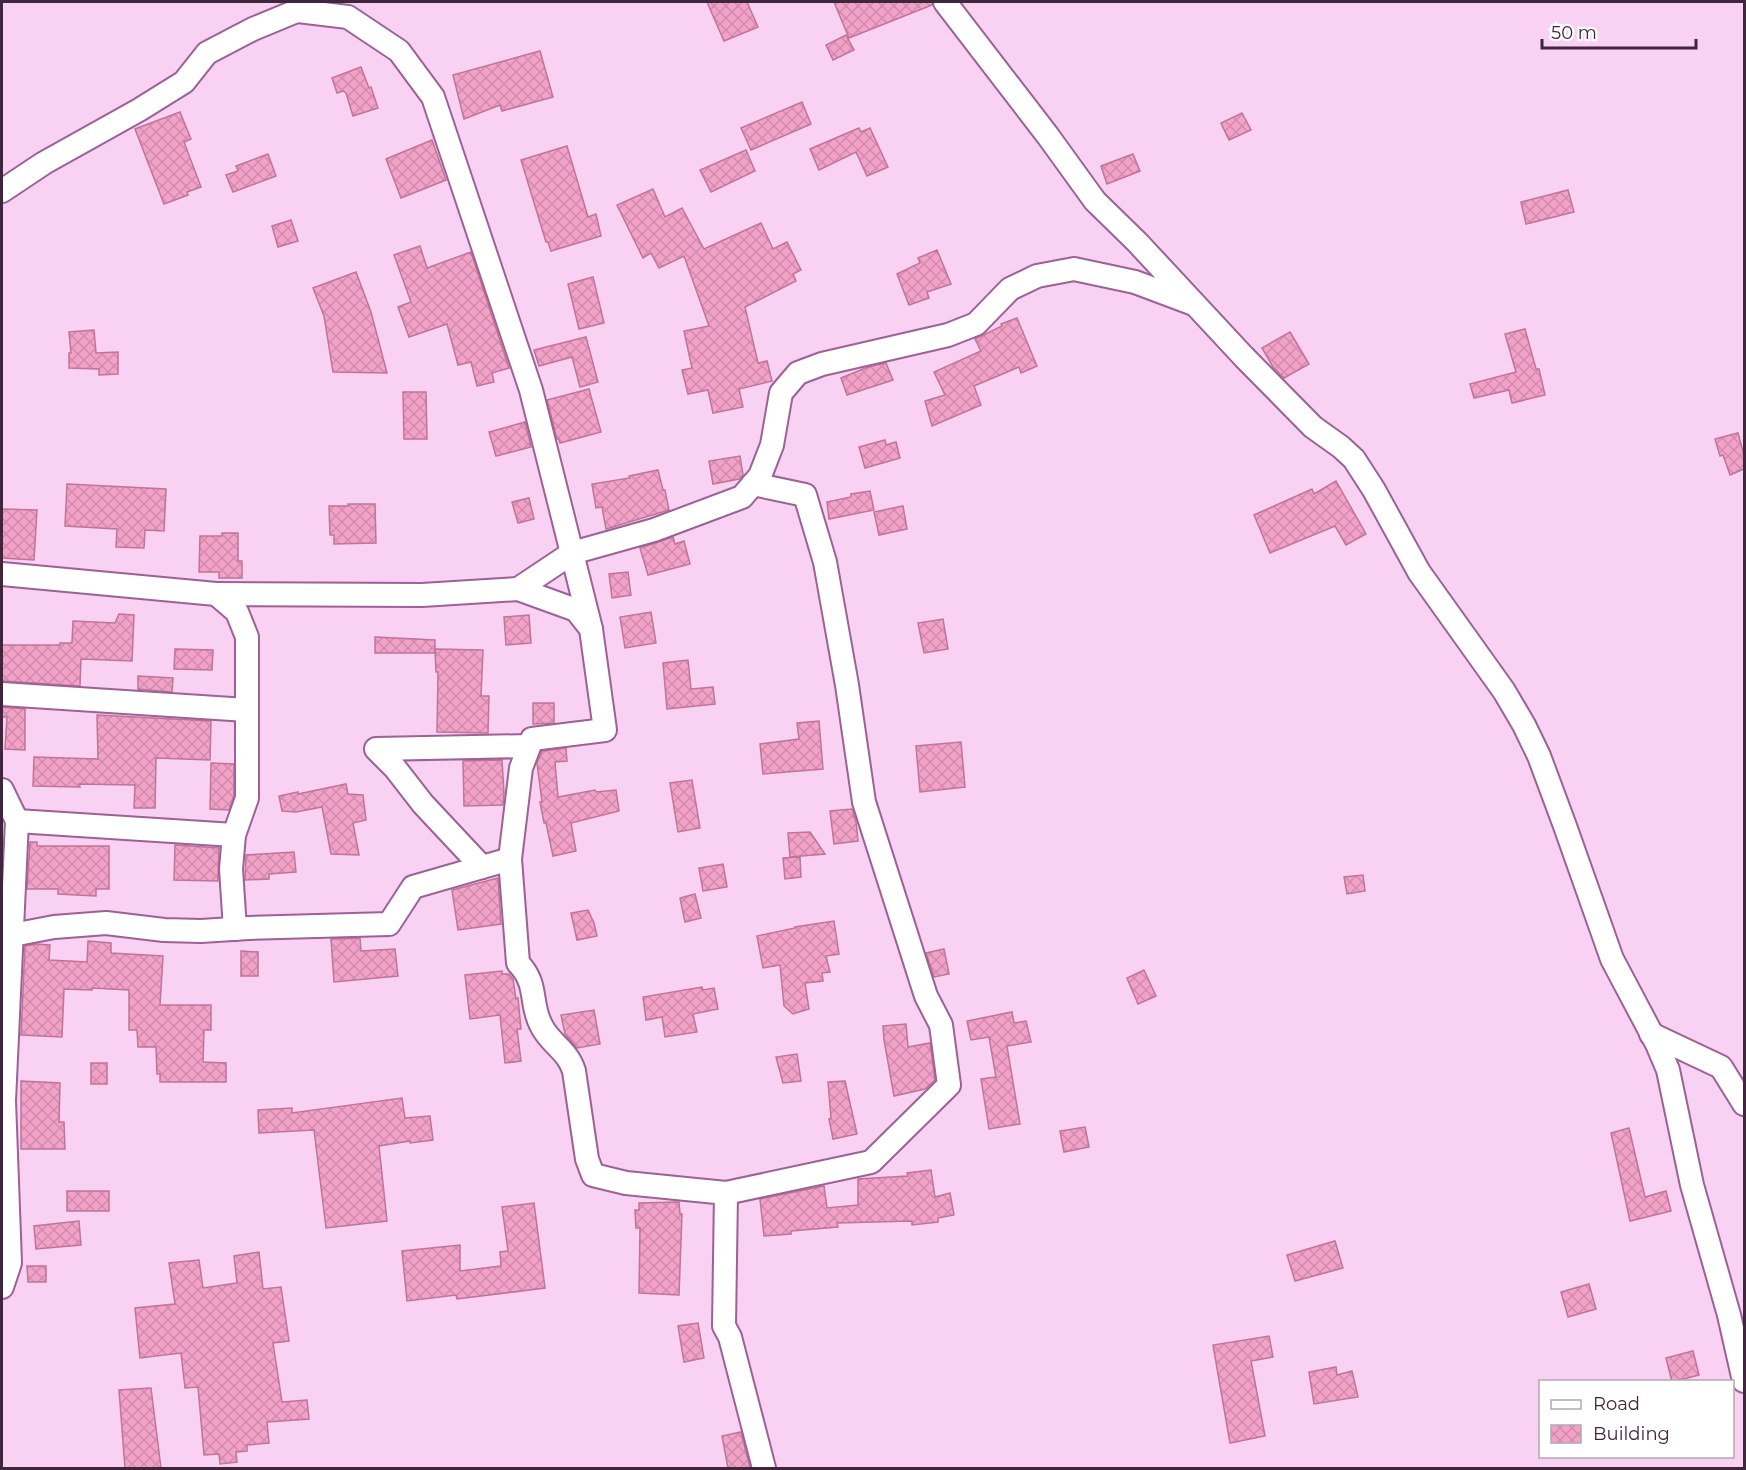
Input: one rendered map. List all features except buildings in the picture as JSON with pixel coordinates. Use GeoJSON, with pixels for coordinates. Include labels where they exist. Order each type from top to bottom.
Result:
{"type":"FeatureCollection","features":[{"type":"Feature","properties":{"kind":"street"},"geometry":{"type":"LineString","coordinates":[[2,191],[44,163],[184,82],[207,53],[254,29],[321,2]]}},
{"type":"Feature","properties":{"kind":"street"},"geometry":{"type":"LineString","coordinates":[[945,2],[1095,201],[1313,427],[1354,459],[1374,490],[1419,572],[1504,691],[1524,725],[1539,756],[1612,959],[1668,1070],[1692,1185],[1729,1315],[1744,1381]]}},
{"type":"Feature","properties":{"kind":"street"},"geometry":{"type":"LineString","coordinates":[[298,11],[348,17],[399,51],[433,97],[531,390],[591,629],[604,730],[532,739],[529,746],[521,768],[510,859],[518,963],[527,972],[540,1023],[548,1037],[570,1059],[574,1071],[587,1158],[593,1175],[626,1183],[726,1192],[871,1162],[949,1085],[941,1026],[926,996],[864,802],[847,685],[825,562],[805,495],[753,484]]}},
{"type":"Feature","properties":{"kind":"street"},"geometry":{"type":"LineString","coordinates":[[518,589],[572,553],[654,530],[741,497],[760,476],[772,445],[781,393],[798,373],[822,364],[948,335],[976,324],[1010,290],[1037,276],[1074,269],[1135,282],[1195,304]]}},
{"type":"Feature","properties":{"kind":"street"},"geometry":{"type":"LineString","coordinates":[[2,574],[216,594],[422,595],[518,589],[576,610],[591,629]]}},
{"type":"Feature","properties":{"kind":"street"},"geometry":{"type":"LineString","coordinates":[[216,594],[237,612],[247,637],[246,798],[234,835],[231,869],[235,929]]}},
{"type":"Feature","properties":{"kind":"street"},"geometry":{"type":"LineString","coordinates":[[2,694],[247,710]]}},
{"type":"Feature","properties":{"kind":"street"},"geometry":{"type":"LineString","coordinates":[[482,867],[376,749],[529,746]]}},
{"type":"Feature","properties":{"kind":"street"},"geometry":{"type":"LineString","coordinates":[[2,790],[17,821],[6,935],[3,1063],[10,1263],[2,1287]]}},
{"type":"Feature","properties":{"kind":"street"},"geometry":{"type":"LineString","coordinates":[[17,821],[234,835]]}},
{"type":"Feature","properties":{"kind":"street"},"geometry":{"type":"LineString","coordinates":[[6,935],[54,927],[106,923],[164,930],[201,931],[388,924],[413,887],[510,859]]}},
{"type":"Feature","properties":{"kind":"street"},"geometry":{"type":"LineString","coordinates":[[1651,1034],[1721,1067],[1744,1104]]}},
{"type":"Feature","properties":{"kind":"street"},"geometry":{"type":"LineString","coordinates":[[726,1192],[724,1326],[730,1337],[764,1468]]}}]}
